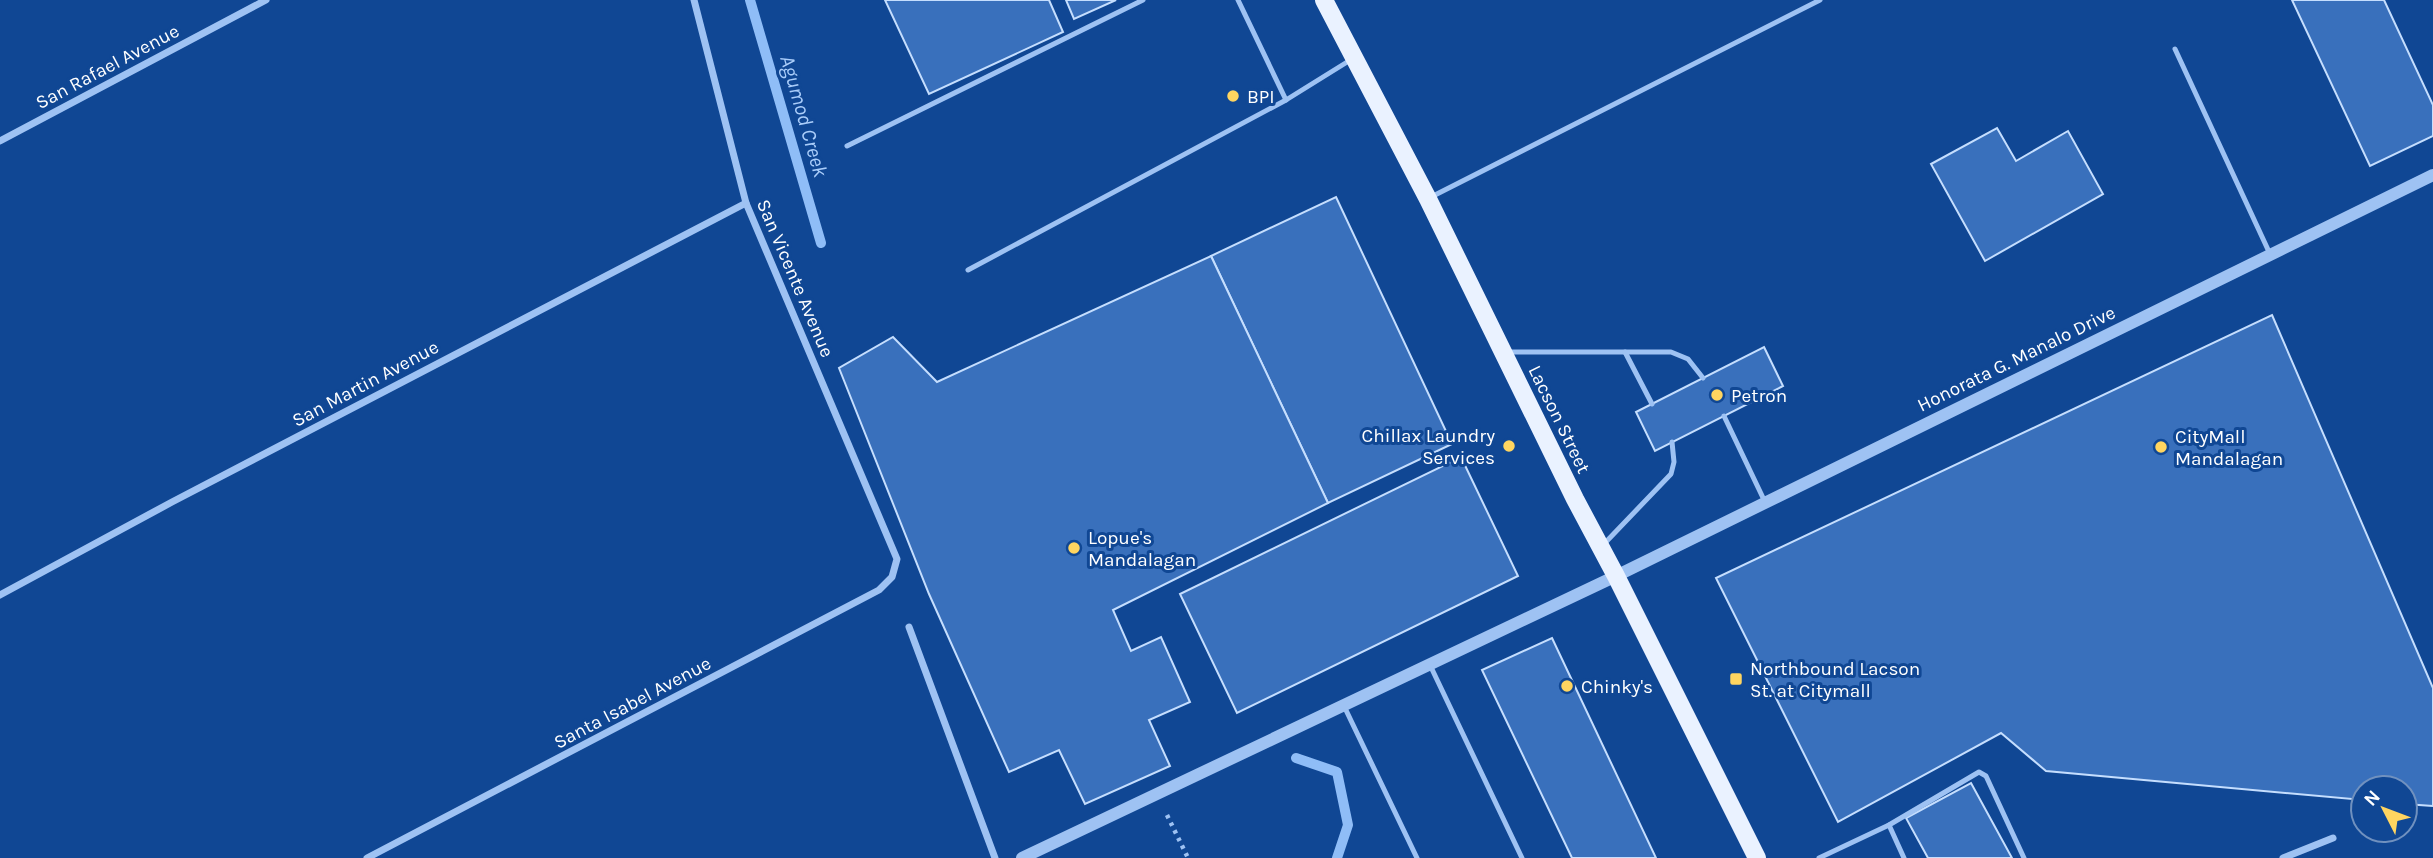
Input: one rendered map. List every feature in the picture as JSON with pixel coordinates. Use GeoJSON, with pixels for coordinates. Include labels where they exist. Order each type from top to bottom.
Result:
{"type":"FeatureCollection","features":[{"type":"Feature","properties":{"kind":"main road","name":"Lacson Street"},"geometry":{"type":"LineString","coordinates":[[1324,0],[1428,199],[1575,499],[1757,858]]}},
{"type":"Feature","properties":{"kind":"street","name":"San Rafael Avenue"},"geometry":{"type":"LineString","coordinates":[[0,141],[266,0]]}},
{"type":"Feature","properties":{"kind":"street","name":"San Vicente Avenue"},"geometry":{"type":"LineString","coordinates":[[694,0],[746,203],[897,559]]}},
{"type":"Feature","properties":{"kind":"street","name":"Honorata G. Manalo Drive"},"geometry":{"type":"LineString","coordinates":[[1021,858],[1616,576],[2433,175]]}},
{"type":"Feature","properties":{"kind":"street","name":"San Martin Avenue"},"geometry":{"type":"LineString","coordinates":[[0,595],[172,502],[746,203]]}},
{"type":"Feature","properties":{"kind":"street","name":"Santa Isabel Avenue"},"geometry":{"type":"LineString","coordinates":[[367,858],[879,590],[892,577],[897,559]]}},
{"type":"Feature","properties":{"kind":"street"},"geometry":{"type":"LineString","coordinates":[[909,627],[995,858]]}},
{"type":"Feature","properties":{"kind":"street"},"geometry":{"type":"LineString","coordinates":[[2283,858],[2333,838]]}},
{"type":"Feature","properties":{"kind":"lane"},"geometry":{"type":"LineString","coordinates":[[848,146],[1143,0]]}},
{"type":"Feature","properties":{"kind":"lane"},"geometry":{"type":"LineString","coordinates":[[1238,0],[1286,100]]}},
{"type":"Feature","properties":{"kind":"lane"},"geometry":{"type":"LineString","coordinates":[[1428,199],[1819,0]]}},
{"type":"Feature","properties":{"kind":"lane"},"geometry":{"type":"LineString","coordinates":[[2175,48],[2270,254]]}},
{"type":"Feature","properties":{"kind":"lane"},"geometry":{"type":"LineString","coordinates":[[968,270],[1286,100],[1354,58]]}},
{"type":"Feature","properties":{"kind":"lane"},"geometry":{"type":"LineString","coordinates":[[1505,352],[1671,352],[1688,359],[1703,378]]}},
{"type":"Feature","properties":{"kind":"lane"},"geometry":{"type":"LineString","coordinates":[[1625,352],[1652,404]]}},
{"type":"Feature","properties":{"kind":"lane"},"geometry":{"type":"LineString","coordinates":[[1724,416],[1766,503]]}},
{"type":"Feature","properties":{"kind":"lane"},"geometry":{"type":"LineString","coordinates":[[1601,547],[1671,474],[1674,462],[1672,442]]}},
{"type":"Feature","properties":{"kind":"lane"},"geometry":{"type":"LineString","coordinates":[[1430,665],[1522,858]]}},
{"type":"Feature","properties":{"kind":"lane"},"geometry":{"type":"LineString","coordinates":[[1344,706],[1417,858]]}},
{"type":"Feature","properties":{"kind":"lane"},"geometry":{"type":"LineString","coordinates":[[1819,858],[1889,825],[1979,772],[1986,776],[2024,858]]}},
{"type":"Feature","properties":{"kind":"lane"},"geometry":{"type":"LineString","coordinates":[[1889,825],[1904,858]]}},
{"type":"Feature","properties":{"kind":"path"},"geometry":{"type":"LineString","coordinates":[[1158,794],[1188,858]]}},
{"type":"Feature","properties":{"kind":"building"},"geometry":{"type":"Polygon","coordinates":[[[885,0],[1049,0],[1063,32],[929,94],[885,0]]]}},
{"type":"Feature","properties":{"kind":"building"},"geometry":{"type":"Polygon","coordinates":[[[1066,0],[1116,0],[1074,19],[1066,0]]]}},
{"type":"Feature","properties":{"kind":"building"},"geometry":{"type":"Polygon","coordinates":[[[2292,0],[2384,0],[2433,105],[2433,136],[2370,166],[2292,0]]]}},
{"type":"Feature","properties":{"kind":"building"},"geometry":{"type":"Polygon","coordinates":[[[1997,128],[2016,161],[2068,131],[2103,194],[1985,261],[1931,164],[1997,128]]]}},
{"type":"Feature","properties":{"kind":"building"},"geometry":{"type":"Polygon","coordinates":[[[1336,197],[1452,444],[1328,503],[1211,256],[1336,197]]]}},
{"type":"Feature","properties":{"kind":"building","name":"Lopue's Mandalagan"},"geometry":{"type":"Polygon","coordinates":[[[1211,256],[1328,503],[1113,610],[1131,651],[1161,637],[1190,702],[1149,720],[1170,766],[1085,804],[1059,750],[1009,772],[929,594],[839,368],[893,337],[937,382],[1211,256]]]}},
{"type":"Feature","properties":{"kind":"building","name":"CityMall Mandalagan"},"geometry":{"type":"Polygon","coordinates":[[[2272,315],[2433,688],[2433,806],[2419,805],[2419,774],[2349,774],[2349,799],[2046,771],[2001,733],[1838,822],[1716,578],[2272,315]]]}},
{"type":"Feature","properties":{"kind":"building","name":"Petron"},"geometry":{"type":"Polygon","coordinates":[[[1764,347],[1783,386],[1655,451],[1636,412],[1764,347]]]}},
{"type":"Feature","properties":{"kind":"building"},"geometry":{"type":"Polygon","coordinates":[[[1461,457],[1518,576],[1237,713],[1180,594],[1461,457]]]}},
{"type":"Feature","properties":{"kind":"building"},"geometry":{"type":"Polygon","coordinates":[[[1552,638],[1656,858],[1572,858],[1482,670],[1552,638]]]}},
{"type":"Feature","properties":{"kind":"building"},"geometry":{"type":"Polygon","coordinates":[[[1971,783],[2012,858],[1928,858],[1906,818],[1971,783]]]}},
{"type":"Feature","properties":{"kind":"waterway","name":"Agumod Creek"},"geometry":{"type":"LineString","coordinates":[[750,0],[821,243]]}},
{"type":"Feature","properties":{"kind":"waterway","name":"Agumod Creek"},"geometry":{"type":"LineString","coordinates":[[1296,758],[1337,772],[1348,825],[1337,858]]}},
{"type":"Feature","properties":{"kind":"place","name":"BPI"},"geometry":{"type":"Point","coordinates":[1233,96]}},
{"type":"Feature","properties":{"kind":"place","name":"Petron"},"geometry":{"type":"Point","coordinates":[1717,395]}},
{"type":"Feature","properties":{"kind":"place","name":"Chillax Laundry Services"},"geometry":{"type":"Point","coordinates":[1509,446]}},
{"type":"Feature","properties":{"kind":"place","name":"CityMall Mandalagan"},"geometry":{"type":"Point","coordinates":[2161,447]}},
{"type":"Feature","properties":{"kind":"place","name":"Lopue's Mandalagan"},"geometry":{"type":"Point","coordinates":[1074,548]}},
{"type":"Feature","properties":{"kind":"place","name":"Northbound Lacson St. at Citymall"},"geometry":{"type":"Point","coordinates":[1736,679]}},
{"type":"Feature","properties":{"kind":"place","name":"Chinky's"},"geometry":{"type":"Point","coordinates":[1567,686]}}]}
